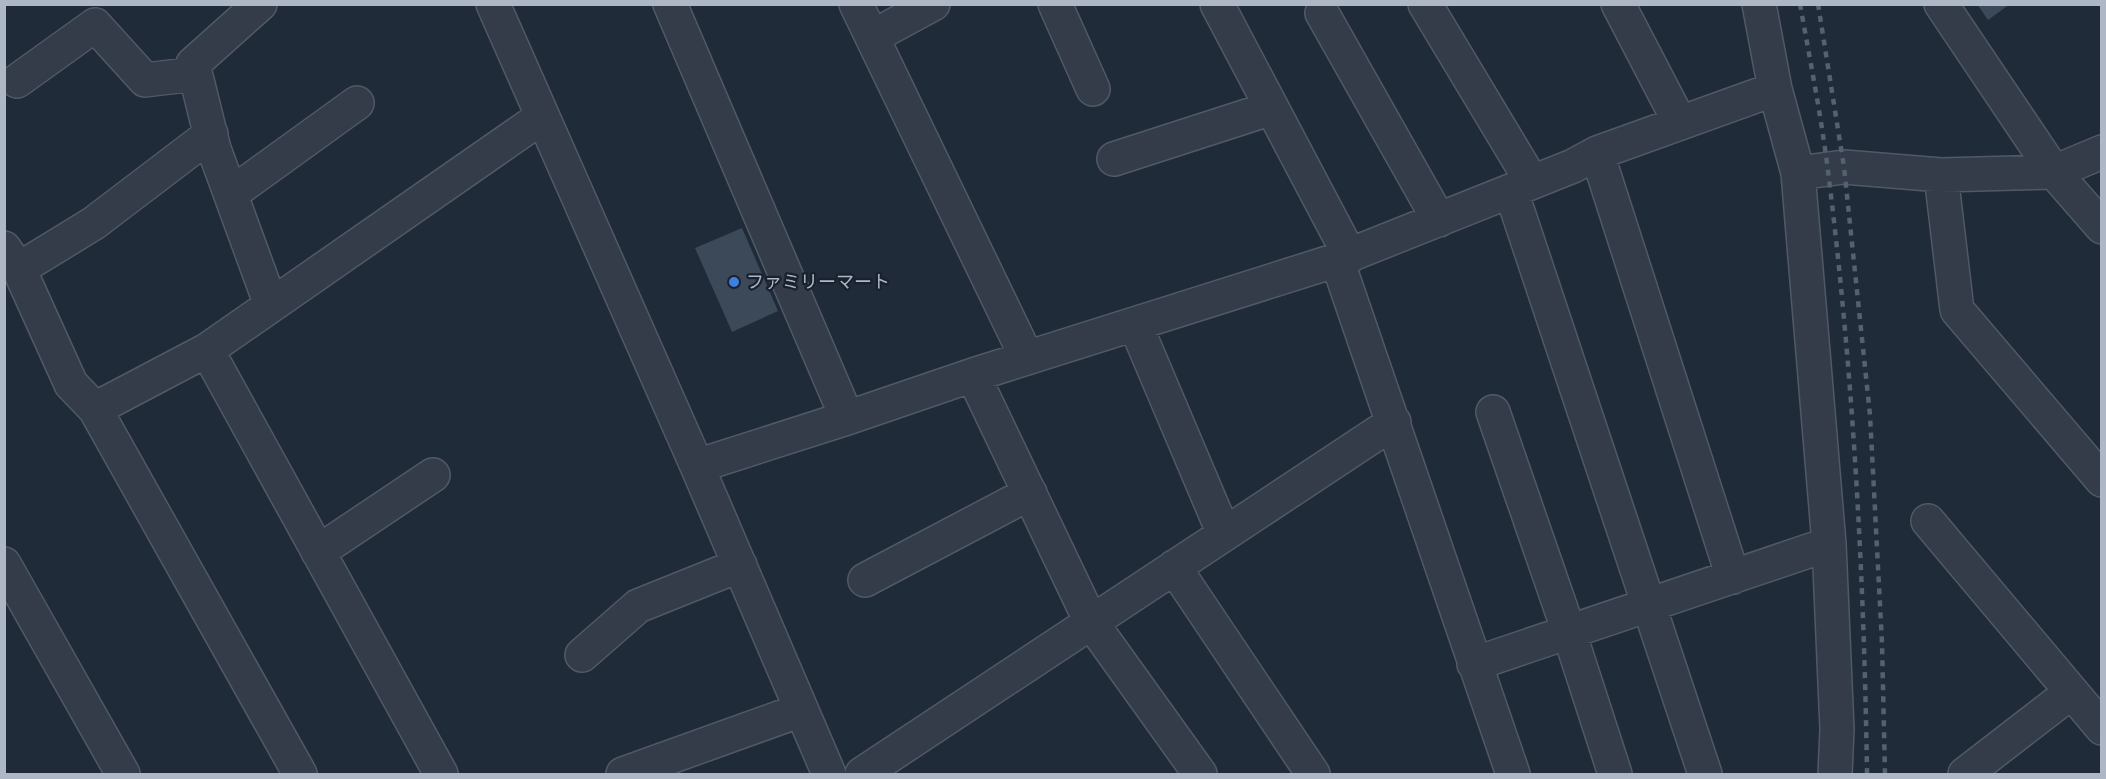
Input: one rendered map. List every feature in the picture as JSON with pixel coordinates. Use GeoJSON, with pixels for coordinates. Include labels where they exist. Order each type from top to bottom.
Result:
{"type":"FeatureCollection","features":[{"type":"Feature","properties":{"kind":"street"},"geometry":{"type":"LineString","coordinates":[[493,4],[698,466],[829,774]]}},
{"type":"Feature","properties":{"kind":"street"},"geometry":{"type":"LineString","coordinates":[[670,4],[847,418]]}},
{"type":"Feature","properties":{"kind":"street"},"geometry":{"type":"LineString","coordinates":[[856,4],[1027,358]]}},
{"type":"Feature","properties":{"kind":"street"},"geometry":{"type":"LineString","coordinates":[[872,37],[933,4]]}},
{"type":"Feature","properties":{"kind":"street"},"geometry":{"type":"LineString","coordinates":[[1054,4],[1094,90]]}},
{"type":"Feature","properties":{"kind":"street"},"geometry":{"type":"LineString","coordinates":[[1217,4],[1272,108],[1344,258],[1394,422],[1513,774]]}},
{"type":"Feature","properties":{"kind":"street"},"geometry":{"type":"LineString","coordinates":[[1425,4],[1521,187],[1649,605],[1705,774]]}},
{"type":"Feature","properties":{"kind":"street"},"geometry":{"type":"LineString","coordinates":[[1618,4],[1680,123]]}},
{"type":"Feature","properties":{"kind":"street"},"geometry":{"type":"LineString","coordinates":[[1759,4],[1775,89],[1798,173],[1829,544],[1837,729],[1835,774]]}},
{"type":"Feature","properties":{"kind":"street"},"geometry":{"type":"LineString","coordinates":[[1941,4],[2054,172],[2102,227]]}},
{"type":"Feature","properties":{"kind":"street"},"geometry":{"type":"LineString","coordinates":[[248,8],[193,64],[210,134],[271,305]]}},
{"type":"Feature","properties":{"kind":"street"},"geometry":{"type":"LineString","coordinates":[[1322,14],[1439,220]]}},
{"type":"Feature","properties":{"kind":"street"},"geometry":{"type":"LineString","coordinates":[[17,81],[95,25],[145,80],[195,74]]}},
{"type":"Feature","properties":{"kind":"street"},"geometry":{"type":"LineString","coordinates":[[698,466],[973,375],[1344,258],[1573,166],[1597,153],[1775,89]]}},
{"type":"Feature","properties":{"kind":"street"},"geometry":{"type":"LineString","coordinates":[[231,194],[357,103]]}},
{"type":"Feature","properties":{"kind":"street"},"geometry":{"type":"LineString","coordinates":[[1114,159],[1272,108]]}},
{"type":"Feature","properties":{"kind":"street"},"geometry":{"type":"LineString","coordinates":[[95,409],[207,350],[542,117]]}},
{"type":"Feature","properties":{"kind":"street"},"geometry":{"type":"LineString","coordinates":[[210,134],[94,223],[12,258],[70,384],[95,409],[300,774]]}},
{"type":"Feature","properties":{"kind":"street"},"geometry":{"type":"LineString","coordinates":[[1798,173],[1844,167],[1941,175],[2054,172],[2102,152]]}},
{"type":"Feature","properties":{"kind":"street"},"geometry":{"type":"LineString","coordinates":[[1597,153],[1733,577]]}},
{"type":"Feature","properties":{"kind":"street"},"geometry":{"type":"LineString","coordinates":[[1941,175],[1957,310],[2102,480]]}},
{"type":"Feature","properties":{"kind":"street"},"geometry":{"type":"LineString","coordinates":[[1135,324],[1224,534]]}},
{"type":"Feature","properties":{"kind":"street"},"geometry":{"type":"LineString","coordinates":[[207,350],[441,774]]}},
{"type":"Feature","properties":{"kind":"street"},"geometry":{"type":"LineString","coordinates":[[973,375],[1091,622],[1200,774]]}},
{"type":"Feature","properties":{"kind":"street"},"geometry":{"type":"LineString","coordinates":[[1493,412],[1615,774]]}},
{"type":"Feature","properties":{"kind":"street"},"geometry":{"type":"LineString","coordinates":[[862,774],[1394,422]]}},
{"type":"Feature","properties":{"kind":"street"},"geometry":{"type":"LineString","coordinates":[[318,552],[433,475]]}},
{"type":"Feature","properties":{"kind":"street"},"geometry":{"type":"LineString","coordinates":[[865,580],[1030,494]]}},
{"type":"Feature","properties":{"kind":"street"},"geometry":{"type":"LineString","coordinates":[[1928,521],[2070,693],[2102,728]]}},
{"type":"Feature","properties":{"kind":"street"},"geometry":{"type":"LineString","coordinates":[[1474,664],[1829,544]]}},
{"type":"Feature","properties":{"kind":"street"},"geometry":{"type":"LineString","coordinates":[[4,564],[123,774]]}},
{"type":"Feature","properties":{"kind":"street"},"geometry":{"type":"LineString","coordinates":[[582,655],[638,606],[740,566]]}},
{"type":"Feature","properties":{"kind":"street"},"geometry":{"type":"LineString","coordinates":[[1174,567],[1313,774]]}},
{"type":"Feature","properties":{"kind":"street"},"geometry":{"type":"LineString","coordinates":[[1965,774],[2070,693]]}},
{"type":"Feature","properties":{"kind":"street"},"geometry":{"type":"LineString","coordinates":[[623,774],[801,710]]}},
{"type":"Feature","properties":{"kind":"building"},"geometry":{"type":"Polygon","coordinates":[[[1977,4],[2010,4],[1988,20],[1977,4]]]}},
{"type":"Feature","properties":{"kind":"building"},"geometry":{"type":"Polygon","coordinates":[[[742,228],[778,311],[732,332],[695,248],[742,228]]]}},
{"type":"Feature","properties":{"kind":"railway"},"geometry":{"type":"LineString","coordinates":[[1800,4],[1825,150],[1837,246],[1851,397],[1860,548],[1867,774]]}},
{"type":"Feature","properties":{"kind":"railway"},"geometry":{"type":"LineString","coordinates":[[1818,4],[1844,167],[1870,415],[1882,643],[1885,774]]}},
{"type":"Feature","properties":{"kind":"place","name":"ファミリーマート"},"geometry":{"type":"Point","coordinates":[734,282]}}]}
